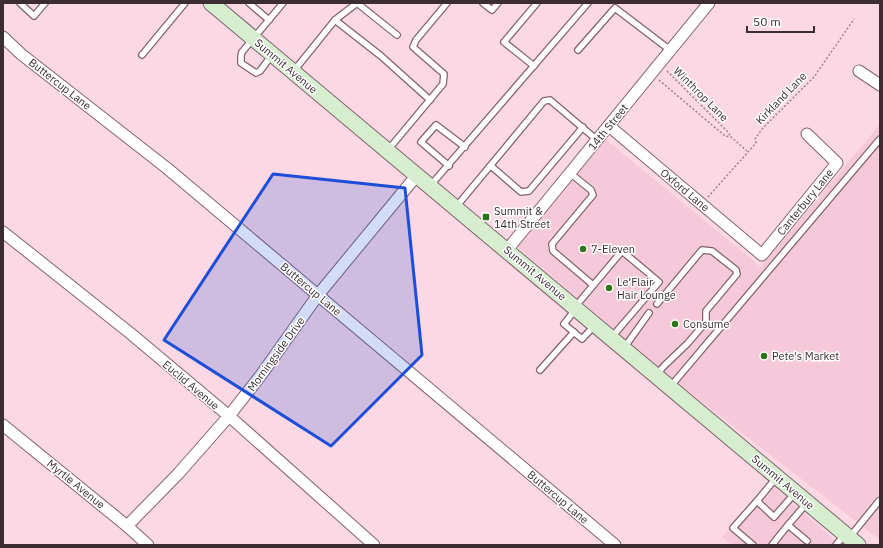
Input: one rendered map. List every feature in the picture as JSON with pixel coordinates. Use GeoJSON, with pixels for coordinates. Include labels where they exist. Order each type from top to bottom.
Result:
{"type":"FeatureCollection","features":[{"type":"Feature","properties":{"kind":"main road","name":"Summit Avenue"},"geometry":{"type":"LineString","coordinates":[[211,3],[808,503],[847,541]]}},
{"type":"Feature","properties":{"kind":"street","name":"14th Street"},"geometry":{"type":"LineString","coordinates":[[507,250],[709,3]]}},
{"type":"Feature","properties":{"kind":"street","name":"Buttercup Lane"},"geometry":{"type":"LineString","coordinates":[[3,37],[21,54],[168,169],[615,545]]}},
{"type":"Feature","properties":{"kind":"street"},"geometry":{"type":"LineString","coordinates":[[859,71],[880,85]]}},
{"type":"Feature","properties":{"kind":"street","name":"Oxford Lane"},"geometry":{"type":"LineString","coordinates":[[609,126],[762,255]]}},
{"type":"Feature","properties":{"kind":"street","name":"Canterbury Lane"},"geometry":{"type":"LineString","coordinates":[[762,255],[837,163],[807,134]]}},
{"type":"Feature","properties":{"kind":"street","name":"Morningside Drive"},"geometry":{"type":"LineString","coordinates":[[127,526],[178,474],[229,416],[261,375],[318,295],[417,175]]}},
{"type":"Feature","properties":{"kind":"street","name":"Euclid Avenue"},"geometry":{"type":"LineString","coordinates":[[3,232],[130,333],[229,416],[374,545]]}},
{"type":"Feature","properties":{"kind":"street","name":"Myrtle Avenue"},"geometry":{"type":"LineString","coordinates":[[3,425],[127,526],[148,545]]}},
{"type":"Feature","properties":{"kind":"lane"},"geometry":{"type":"LineString","coordinates":[[20,3],[34,16],[45,3]]}},
{"type":"Feature","properties":{"kind":"lane"},"geometry":{"type":"LineString","coordinates":[[142,55],[185,3]]}},
{"type":"Feature","properties":{"kind":"lane"},"geometry":{"type":"LineString","coordinates":[[249,3],[270,20]]}},
{"type":"Feature","properties":{"kind":"lane"},"geometry":{"type":"LineString","coordinates":[[273,55],[258,73],[252,71],[241,63],[241,56],[283,3]]}},
{"type":"Feature","properties":{"kind":"lane"},"geometry":{"type":"LineString","coordinates":[[293,72],[335,20],[357,3],[397,35]]}},
{"type":"Feature","properties":{"kind":"lane"},"geometry":{"type":"LineString","coordinates":[[388,150],[443,84],[444,74],[413,47],[416,40],[447,3]]}},
{"type":"Feature","properties":{"kind":"lane"},"geometry":{"type":"LineString","coordinates":[[483,3],[492,10],[498,3]]}},
{"type":"Feature","properties":{"kind":"lane"},"geometry":{"type":"LineString","coordinates":[[534,66],[504,42],[537,3]]}},
{"type":"Feature","properties":{"kind":"lane"},"geometry":{"type":"LineString","coordinates":[[430,186],[449,166],[588,3]]}},
{"type":"Feature","properties":{"kind":"lane"},"geometry":{"type":"LineString","coordinates":[[578,50],[614,8],[670,50]]}},
{"type":"Feature","properties":{"kind":"lane"},"geometry":{"type":"LineString","coordinates":[[335,20],[381,56],[430,100]]}},
{"type":"Feature","properties":{"kind":"lane"},"geometry":{"type":"LineString","coordinates":[[456,208],[544,101],[550,100],[597,140]]}},
{"type":"Feature","properties":{"kind":"lane"},"geometry":{"type":"LineString","coordinates":[[449,166],[421,142],[436,125],[465,147]]}},
{"type":"Feature","properties":{"kind":"lane"},"geometry":{"type":"LineString","coordinates":[[491,166],[521,192],[529,191],[583,127]]}},
{"type":"Feature","properties":{"kind":"lane"},"geometry":{"type":"LineString","coordinates":[[670,387],[880,139]]}},
{"type":"Feature","properties":{"kind":"lane"},"geometry":{"type":"LineString","coordinates":[[570,173],[591,190],[593,195],[552,244],[553,251],[593,285]]}},
{"type":"Feature","properties":{"kind":"lane"},"geometry":{"type":"LineString","coordinates":[[656,376],[665,364],[687,344],[706,322],[706,311],[737,274],[736,270],[712,251],[702,250],[657,304]]}},
{"type":"Feature","properties":{"kind":"lane"},"geometry":{"type":"LineString","coordinates":[[596,325],[582,340],[564,324],[593,285],[622,251],[659,282],[611,338]]}},
{"type":"Feature","properties":{"kind":"lane"},"geometry":{"type":"LineString","coordinates":[[624,348],[649,313]]}},
{"type":"Feature","properties":{"kind":"lane"},"geometry":{"type":"LineString","coordinates":[[540,370],[574,332]]}},
{"type":"Feature","properties":{"kind":"lane"},"geometry":{"type":"LineString","coordinates":[[753,545],[733,528],[777,477]]}},
{"type":"Feature","properties":{"kind":"lane"},"geometry":{"type":"LineString","coordinates":[[757,502],[774,517],[795,493]]}},
{"type":"Feature","properties":{"kind":"lane"},"geometry":{"type":"LineString","coordinates":[[847,541],[879,501]]}},
{"type":"Feature","properties":{"kind":"lane"},"geometry":{"type":"LineString","coordinates":[[772,545],[808,503]]}},
{"type":"Feature","properties":{"kind":"lane"},"geometry":{"type":"LineString","coordinates":[[788,525],[807,541]]}},
{"type":"Feature","properties":{"kind":"path","name":"Kirkland Lane"},"geometry":{"type":"LineString","coordinates":[[702,204],[756,143],[755,139],[762,130],[814,77],[854,19]]}},
{"type":"Feature","properties":{"kind":"path","name":"Winthrop Lane"},"geometry":{"type":"LineString","coordinates":[[659,64],[748,151]]}},
{"type":"Feature","properties":{"kind":"path","name":"Winthrop Lane"},"geometry":{"type":"LineString","coordinates":[[652,74],[725,136],[731,136]]}},
{"type":"Feature","properties":{"kind":"highlighted area"},"geometry":{"type":"Polygon","coordinates":[[[273,174],[405,188],[422,355],[331,446],[164,340],[273,174]]]}},
{"type":"Feature","properties":{"kind":"shaded area"},"geometry":{"type":"Polygon","coordinates":[[[880,124],[880,540],[670,377],[517,246],[604,138],[761,267],[880,124]]]}},
{"type":"Feature","properties":{"kind":"shaded area"},"geometry":{"type":"Polygon","coordinates":[[[768,482],[840,545],[732,545],[722,537],[768,482]]]}},
{"type":"Feature","properties":{"kind":"place","name":"Summit & 14th Street"},"geometry":{"type":"Point","coordinates":[486,217]}},
{"type":"Feature","properties":{"kind":"place","name":"7-Eleven"},"geometry":{"type":"Point","coordinates":[583,249]}},
{"type":"Feature","properties":{"kind":"place","name":"Le’Flair Hair Lounge"},"geometry":{"type":"Point","coordinates":[609,288]}},
{"type":"Feature","properties":{"kind":"place","name":"Consume"},"geometry":{"type":"Point","coordinates":[675,324]}},
{"type":"Feature","properties":{"kind":"place","name":"Pete's Market"},"geometry":{"type":"Point","coordinates":[764,356]}}]}
